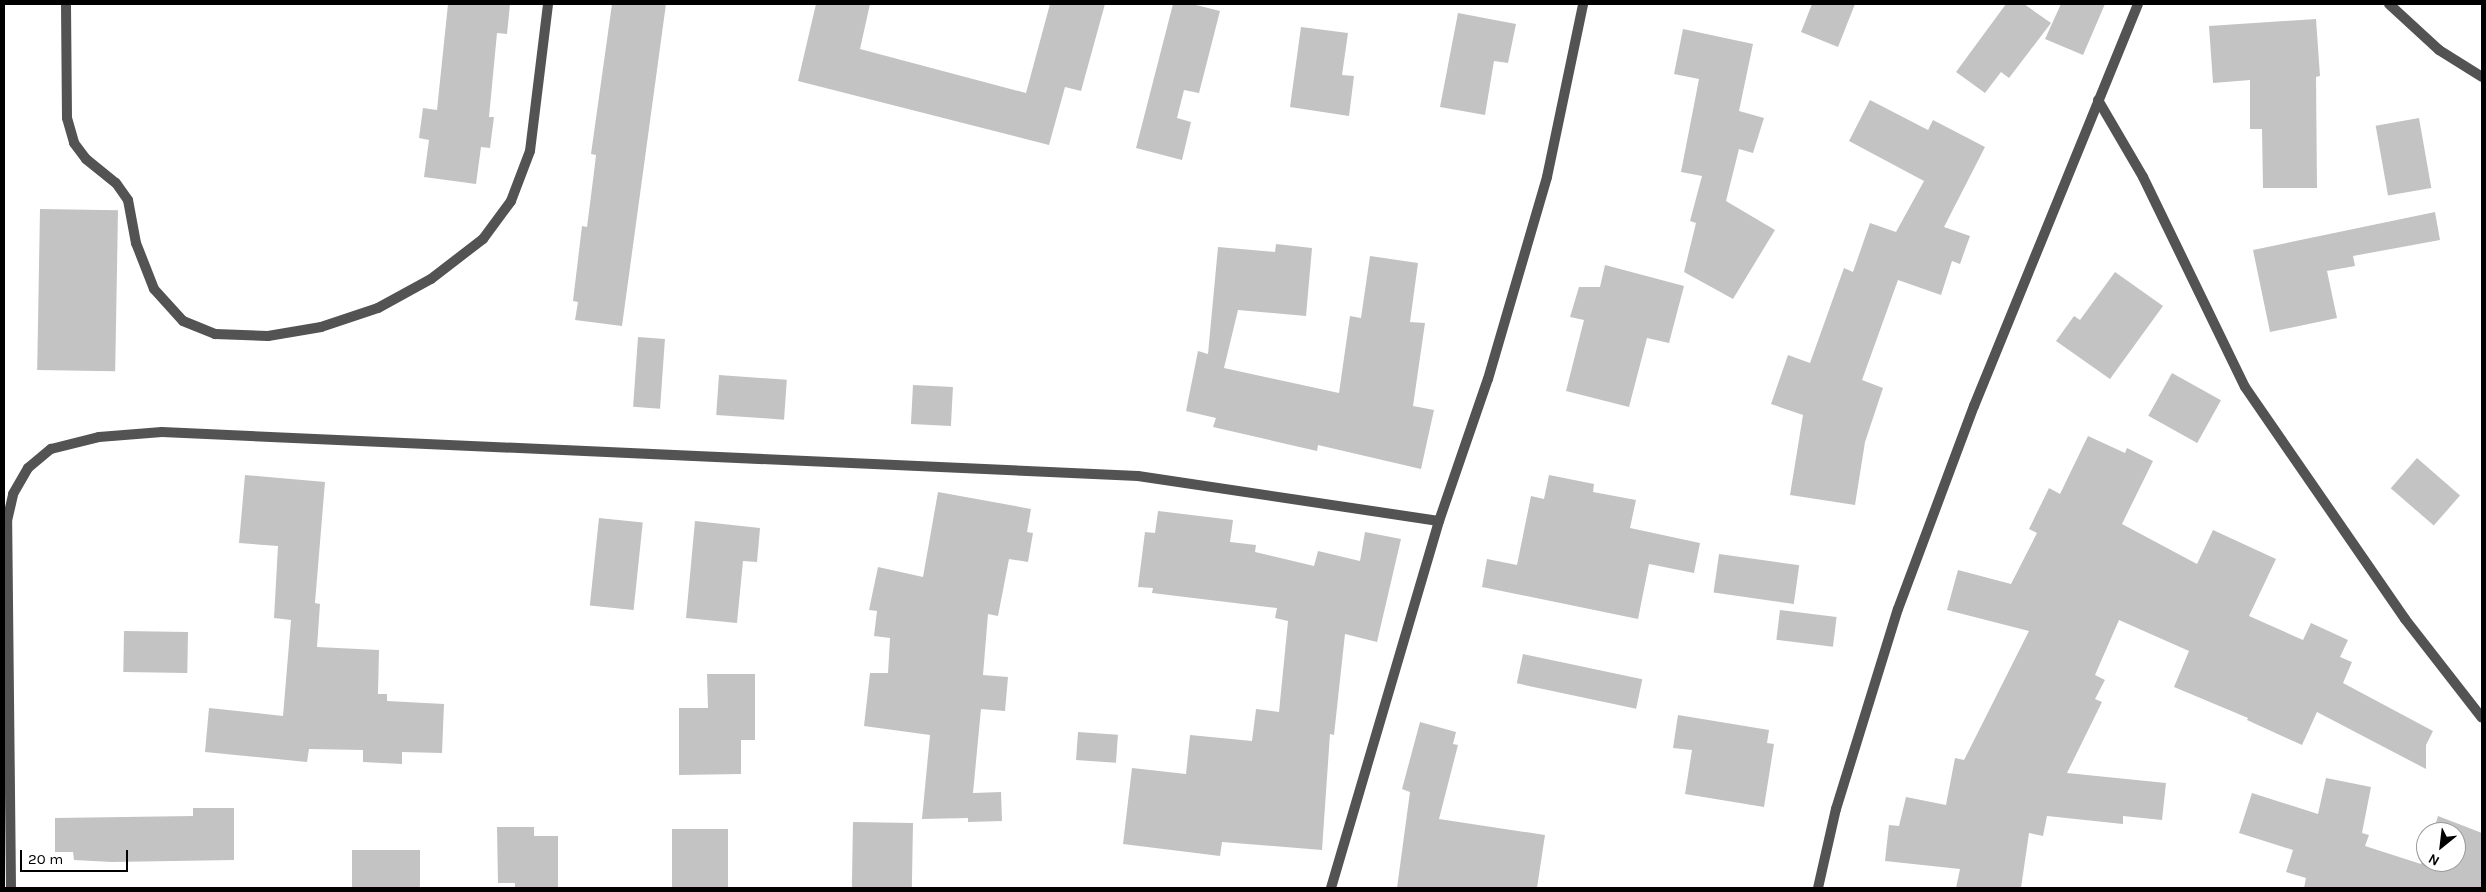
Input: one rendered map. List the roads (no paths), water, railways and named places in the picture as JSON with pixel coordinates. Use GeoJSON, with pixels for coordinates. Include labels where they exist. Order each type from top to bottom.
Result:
{"type":"FeatureCollection","features":[{"type":"Feature","properties":{"kind":"street"},"geometry":{"type":"LineString","coordinates":[[66,4],[67,118],[74,142],[86,159],[116,183],[128,200],[136,243],[154,289],[182,321],[215,334],[268,336],[321,327],[378,308],[431,279],[483,239],[511,201],[530,151],[548,4]]}},
{"type":"Feature","properties":{"kind":"street"},"geometry":{"type":"LineString","coordinates":[[1331,888],[1439,521],[1488,379],[1547,177],[1582,4]]}},
{"type":"Feature","properties":{"kind":"street"},"geometry":{"type":"LineString","coordinates":[[1818,888],[1836,809],[1898,609],[1974,406],[2138,4]]}},
{"type":"Feature","properties":{"kind":"street"},"geometry":{"type":"LineString","coordinates":[[2389,4],[2439,50],[2482,77]]}},
{"type":"Feature","properties":{"kind":"street"},"geometry":{"type":"LineString","coordinates":[[2098,100],[2143,177],[2245,387],[2405,619],[2482,718]]}},
{"type":"Feature","properties":{"kind":"street"},"geometry":{"type":"LineString","coordinates":[[11,888],[7,521],[13,494],[28,468],[51,448],[99,437],[162,432],[1138,476],[1439,521]]}}]}
